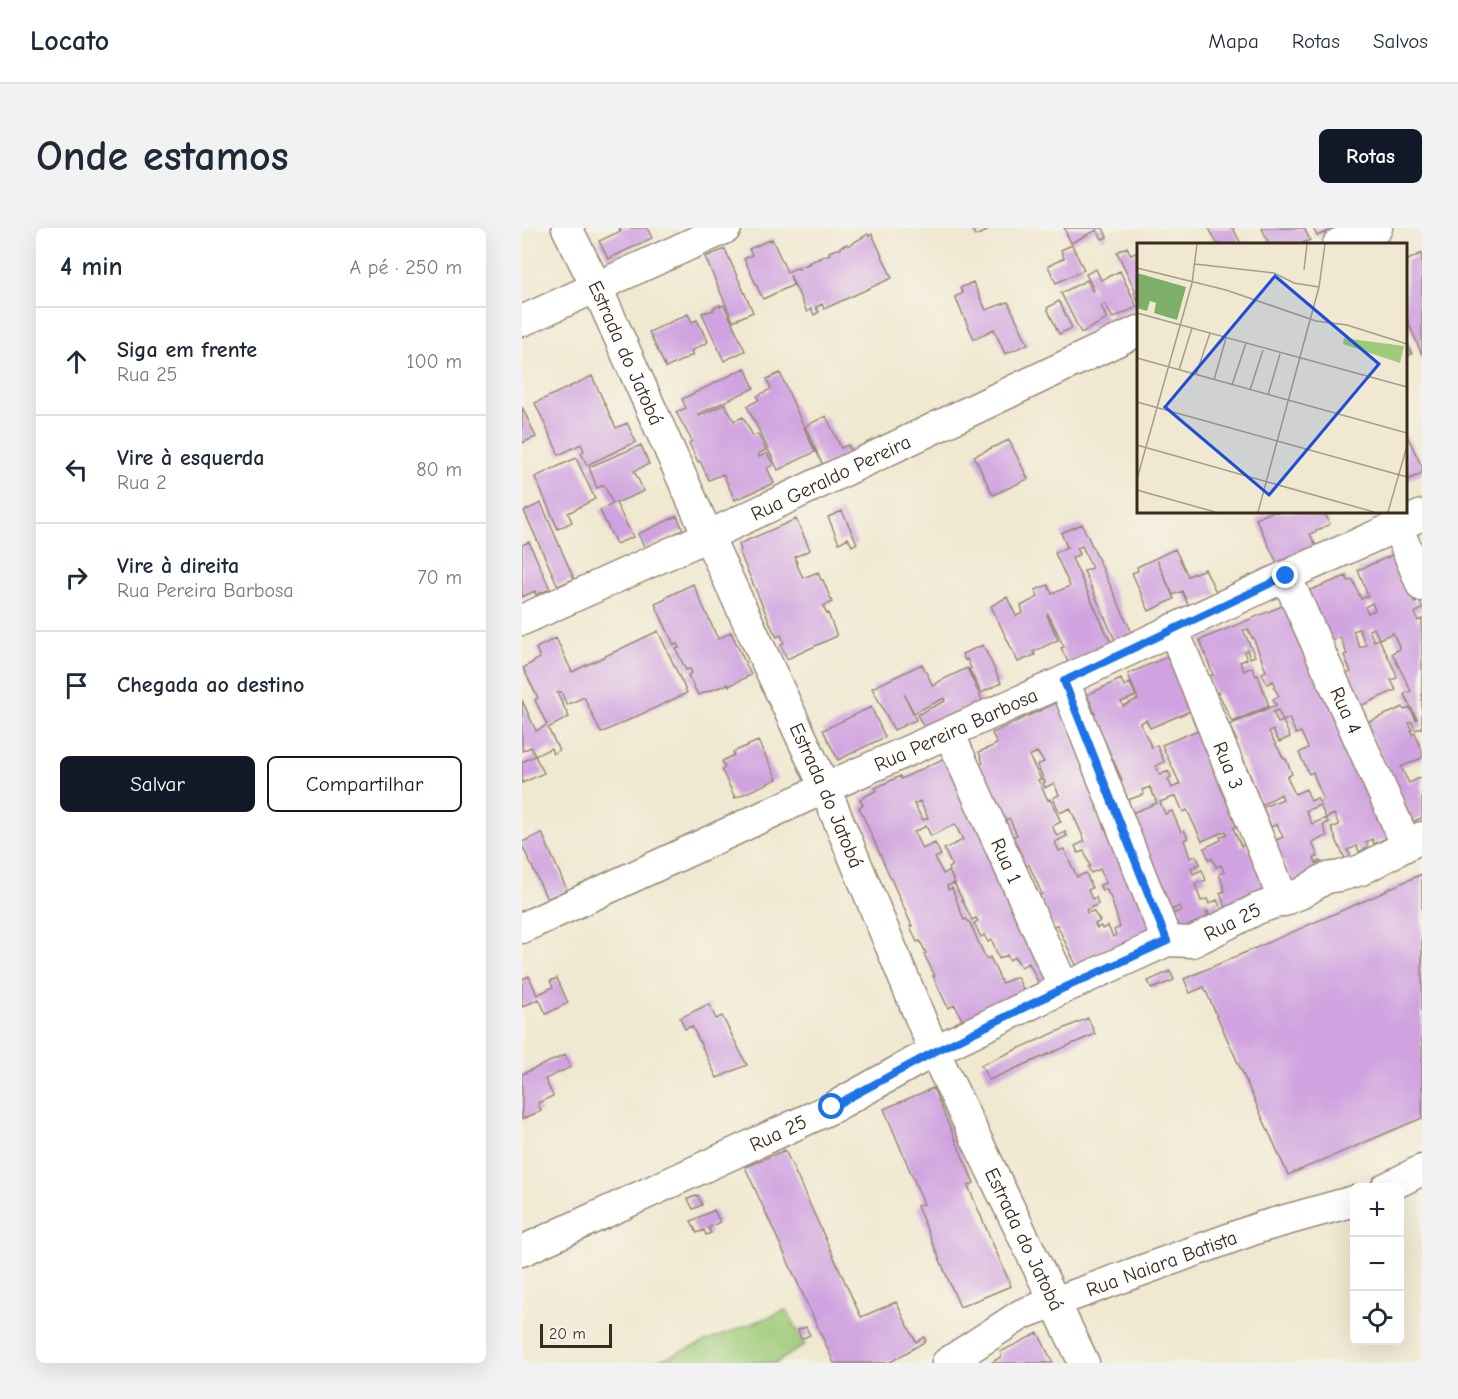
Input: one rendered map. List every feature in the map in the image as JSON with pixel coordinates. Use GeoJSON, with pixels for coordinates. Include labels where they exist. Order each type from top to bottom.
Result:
{"type":"FeatureCollection","features":[{"type":"Feature","properties":{"kind":"street","name":"Estrada do Jatobá"},"geometry":{"type":"LineString","coordinates":[[567,228],[597,288],[708,536],[825,788],[934,1052],[1084,1363]]}},
{"type":"Feature","properties":{"kind":"street"},"geometry":{"type":"LineString","coordinates":[[522,321],[726,228]]}},
{"type":"Feature","properties":{"kind":"street"},"geometry":{"type":"LineString","coordinates":[[1340,243],[1377,228]]}},
{"type":"Feature","properties":{"kind":"street","name":"Rua Geraldo Pereira"},"geometry":{"type":"LineString","coordinates":[[522,620],[708,536],[1137,331]]}},
{"type":"Feature","properties":{"kind":"street"},"geometry":{"type":"LineString","coordinates":[[1410,521],[1422,586]]}},
{"type":"Feature","properties":{"kind":"street","name":"Rua Pereira Barbosa"},"geometry":{"type":"LineString","coordinates":[[522,928],[1410,521]]}},
{"type":"Feature","properties":{"kind":"street","name":"Rua 4"},"geometry":{"type":"LineString","coordinates":[[1286,576],[1414,840]]}},
{"type":"Feature","properties":{"kind":"street","name":"Rua 3"},"geometry":{"type":"LineString","coordinates":[[1173,629],[1284,901]]}},
{"type":"Feature","properties":{"kind":"street"},"geometry":{"type":"LineString","coordinates":[[1064,681],[1167,941]]}},
{"type":"Feature","properties":{"kind":"street","name":"Rua 1"},"geometry":{"type":"LineString","coordinates":[[949,733],[1064,988]]}},
{"type":"Feature","properties":{"kind":"street","name":"Rua 25"},"geometry":{"type":"LineString","coordinates":[[522,1251],[832,1107],[934,1052],[1064,988],[1167,941],[1192,942],[1257,909],[1300,894],[1326,878],[1361,870],[1414,840]]}},
{"type":"Feature","properties":{"kind":"street"},"geometry":{"type":"LineString","coordinates":[[1396,1183],[1422,1170]]}},
{"type":"Feature","properties":{"kind":"street","name":"Rua Naiara Batista"},"geometry":{"type":"LineString","coordinates":[[946,1363],[1022,1314],[1262,1227],[1350,1203]]}},
{"type":"Feature","properties":{"kind":"green space"},"geometry":{"type":"Polygon","coordinates":[[[786,1310],[805,1345],[776,1363],[652,1363],[786,1310]]]}},
{"type":"Feature","properties":{"kind":"building"},"geometry":{"type":"Polygon","coordinates":[[[619,228],[647,228],[652,238],[608,259],[599,241],[621,231],[619,228]]]}},
{"type":"Feature","properties":{"kind":"building"},"geometry":{"type":"Polygon","coordinates":[[[972,228],[986,228],[987,231],[975,236],[972,228]]]}},
{"type":"Feature","properties":{"kind":"building"},"geometry":{"type":"Polygon","coordinates":[[[1064,228],[1103,228],[1107,237],[1102,239],[1097,230],[1071,243],[1064,228]]]}},
{"type":"Feature","properties":{"kind":"building"},"geometry":{"type":"Polygon","coordinates":[[[1209,228],[1233,228],[1240,243],[1216,243],[1209,228]]]}},
{"type":"Feature","properties":{"kind":"building"},"geometry":{"type":"Polygon","coordinates":[[[1262,228],[1304,228],[1310,240],[1302,243],[1269,243],[1262,228]]]}},
{"type":"Feature","properties":{"kind":"building"},"geometry":{"type":"Polygon","coordinates":[[[1313,228],[1330,228],[1331,230],[1317,236],[1313,228]]]}},
{"type":"Feature","properties":{"kind":"building"},"geometry":{"type":"Polygon","coordinates":[[[868,234],[869,236],[872,234],[892,278],[824,309],[822,304],[816,307],[819,312],[814,315],[811,309],[807,312],[790,275],[793,285],[763,299],[744,259],[752,255],[749,249],[772,239],[787,272],[799,269],[798,267],[820,259],[847,244],[848,246],[868,234]]]}},
{"type":"Feature","properties":{"kind":"building"},"geometry":{"type":"Polygon","coordinates":[[[1072,245],[1084,270],[1056,283],[1048,266],[1064,258],[1061,250],[1072,245]]]}},
{"type":"Feature","properties":{"kind":"building"},"geometry":{"type":"Polygon","coordinates":[[[1127,247],[1131,255],[1137,252],[1137,300],[1134,293],[1136,292],[1117,252],[1127,247]]]}},
{"type":"Feature","properties":{"kind":"building"},"geometry":{"type":"Polygon","coordinates":[[[725,249],[753,312],[733,321],[705,257],[725,249]]]}},
{"type":"Feature","properties":{"kind":"building"},"geometry":{"type":"Polygon","coordinates":[[[1422,253],[1422,355],[1407,319],[1407,260],[1422,253]]]}},
{"type":"Feature","properties":{"kind":"building"},"geometry":{"type":"Polygon","coordinates":[[[1096,269],[1101,280],[1120,271],[1137,307],[1113,318],[1105,304],[1101,306],[1107,319],[1081,333],[1061,293],[1087,280],[1092,291],[1094,290],[1086,274],[1096,269]]]}},
{"type":"Feature","properties":{"kind":"building"},"geometry":{"type":"Polygon","coordinates":[[[973,282],[986,310],[1008,302],[1028,344],[1005,354],[994,329],[974,339],[955,297],[963,293],[960,288],[973,282]]]}},
{"type":"Feature","properties":{"kind":"building"},"geometry":{"type":"Polygon","coordinates":[[[1059,301],[1072,328],[1059,334],[1047,308],[1059,301]]]}},
{"type":"Feature","properties":{"kind":"building"},"geometry":{"type":"Polygon","coordinates":[[[720,305],[720,307],[724,305],[745,351],[724,361],[702,313],[714,310],[713,308],[720,305]]]}},
{"type":"Feature","properties":{"kind":"building"},"geometry":{"type":"Polygon","coordinates":[[[688,314],[692,322],[697,320],[708,342],[691,351],[693,355],[666,368],[649,332],[688,314]]]}},
{"type":"Feature","properties":{"kind":"building"},"geometry":{"type":"Polygon","coordinates":[[[1407,342],[1412,354],[1407,356],[1407,342]]]}},
{"type":"Feature","properties":{"kind":"building"},"geometry":{"type":"Polygon","coordinates":[[[745,368],[754,388],[698,414],[699,416],[725,404],[734,421],[743,417],[753,436],[758,434],[766,450],[758,454],[759,457],[767,453],[773,465],[767,468],[774,483],[735,500],[723,474],[709,480],[700,461],[698,462],[689,443],[692,441],[676,412],[686,408],[682,399],[745,368]]]}},
{"type":"Feature","properties":{"kind":"building"},"geometry":{"type":"Polygon","coordinates":[[[780,373],[815,452],[778,470],[747,406],[759,400],[757,396],[771,389],[767,379],[780,373]]]}},
{"type":"Feature","properties":{"kind":"building"},"geometry":{"type":"Polygon","coordinates":[[[592,376],[616,428],[627,423],[636,442],[587,465],[581,453],[584,451],[581,444],[559,455],[535,403],[592,376]]]}},
{"type":"Feature","properties":{"kind":"building"},"geometry":{"type":"Polygon","coordinates":[[[522,407],[536,437],[522,443],[522,407]]]}},
{"type":"Feature","properties":{"kind":"building"},"geometry":{"type":"Polygon","coordinates":[[[826,416],[841,448],[848,445],[851,451],[823,466],[805,426],[826,416]]]}},
{"type":"Feature","properties":{"kind":"building"},"geometry":{"type":"Polygon","coordinates":[[[1407,435],[1422,467],[1422,473],[1407,480],[1407,435]]]}},
{"type":"Feature","properties":{"kind":"building"},"geometry":{"type":"Polygon","coordinates":[[[1009,440],[1028,479],[993,495],[974,456],[1009,440]]]}},
{"type":"Feature","properties":{"kind":"building"},"geometry":{"type":"Polygon","coordinates":[[[641,445],[649,464],[634,471],[644,491],[616,503],[633,537],[616,544],[600,510],[613,504],[604,485],[597,488],[589,467],[641,445]]]}},
{"type":"Feature","properties":{"kind":"building"},"geometry":{"type":"Polygon","coordinates":[[[576,458],[595,499],[568,513],[572,522],[558,529],[535,477],[576,458]]]}},
{"type":"Feature","properties":{"kind":"building"},"geometry":{"type":"Polygon","coordinates":[[[541,503],[574,579],[558,586],[524,511],[541,503]]]}},
{"type":"Feature","properties":{"kind":"building"},"geometry":{"type":"Polygon","coordinates":[[[842,511],[857,543],[852,546],[848,538],[839,543],[828,517],[842,511]]]}},
{"type":"Feature","properties":{"kind":"building"},"geometry":{"type":"Polygon","coordinates":[[[1269,513],[1324,513],[1330,524],[1310,534],[1316,546],[1279,567],[1256,519],[1269,513]]]}},
{"type":"Feature","properties":{"kind":"building"},"geometry":{"type":"Polygon","coordinates":[[[677,516],[683,530],[645,548],[638,534],[677,516]]]}},
{"type":"Feature","properties":{"kind":"building"},"geometry":{"type":"Polygon","coordinates":[[[796,519],[810,550],[795,557],[798,567],[803,578],[818,572],[823,580],[832,602],[823,606],[837,636],[787,659],[781,645],[784,643],[781,635],[777,637],[773,630],[739,551],[741,550],[739,544],[796,519]]]}},
{"type":"Feature","properties":{"kind":"building"},"geometry":{"type":"Polygon","coordinates":[[[1082,524],[1133,635],[1116,642],[1084,571],[1092,568],[1082,546],[1077,548],[1080,554],[1072,558],[1111,643],[1069,664],[1061,648],[1064,647],[1048,614],[1058,640],[1033,652],[1035,655],[1018,662],[991,606],[1007,597],[1016,616],[1023,613],[1021,606],[1038,597],[1035,590],[1048,585],[1052,594],[1070,586],[1055,553],[1067,547],[1061,533],[1082,524]]]}},
{"type":"Feature","properties":{"kind":"building"},"geometry":{"type":"Polygon","coordinates":[[[529,542],[550,589],[536,595],[535,591],[522,597],[522,545],[529,542]]]}},
{"type":"Feature","properties":{"kind":"building"},"geometry":{"type":"Polygon","coordinates":[[[1175,549],[1188,576],[1205,569],[1217,594],[1188,605],[1182,591],[1173,595],[1157,560],[1174,599],[1149,611],[1132,573],[1138,571],[1137,567],[1175,549]]]}},
{"type":"Feature","properties":{"kind":"building"},"geometry":{"type":"Polygon","coordinates":[[[1395,554],[1415,603],[1419,601],[1422,607],[1415,613],[1418,621],[1422,619],[1422,728],[1415,730],[1412,722],[1409,723],[1412,735],[1415,733],[1422,751],[1422,758],[1401,767],[1409,783],[1422,777],[1422,818],[1412,822],[1366,723],[1403,707],[1404,710],[1410,708],[1417,719],[1404,694],[1411,691],[1392,653],[1400,649],[1393,633],[1379,639],[1395,671],[1397,678],[1391,680],[1396,690],[1358,707],[1341,677],[1351,672],[1340,637],[1327,643],[1308,591],[1346,576],[1348,581],[1353,580],[1361,599],[1368,596],[1358,570],[1395,554]],[[1372,603],[1365,607],[1368,613],[1375,610],[1372,603]],[[1374,628],[1369,630],[1374,641],[1379,639],[1374,628]],[[1359,629],[1353,631],[1360,648],[1366,645],[1359,629]]]}},
{"type":"Feature","properties":{"kind":"building"},"geometry":{"type":"Polygon","coordinates":[[[693,584],[718,639],[731,632],[751,675],[729,686],[728,684],[698,695],[688,675],[692,673],[690,669],[686,670],[676,649],[679,648],[677,644],[674,645],[655,604],[693,584]]]}},
{"type":"Feature","properties":{"kind":"building"},"geometry":{"type":"Polygon","coordinates":[[[1287,604],[1391,836],[1374,844],[1372,839],[1366,842],[1368,847],[1359,852],[1357,846],[1347,850],[1351,856],[1345,859],[1331,828],[1339,825],[1334,814],[1326,818],[1328,822],[1323,825],[1327,836],[1312,842],[1318,857],[1314,858],[1316,863],[1320,861],[1324,868],[1292,883],[1274,841],[1283,837],[1277,824],[1271,827],[1263,807],[1283,799],[1281,794],[1262,805],[1243,758],[1241,759],[1235,743],[1237,741],[1229,725],[1276,705],[1273,699],[1279,696],[1274,687],[1276,686],[1273,681],[1267,684],[1262,673],[1266,671],[1253,637],[1248,629],[1243,630],[1255,656],[1250,658],[1247,650],[1244,652],[1247,659],[1240,662],[1244,671],[1252,667],[1256,676],[1258,675],[1269,706],[1232,722],[1218,692],[1215,694],[1208,676],[1213,675],[1200,640],[1287,604]],[[1278,710],[1273,712],[1278,723],[1283,721],[1278,710]],[[1289,718],[1283,721],[1290,737],[1279,742],[1273,730],[1269,732],[1286,759],[1292,774],[1287,777],[1295,794],[1306,789],[1311,801],[1317,798],[1319,802],[1323,800],[1313,772],[1309,774],[1299,753],[1308,748],[1301,732],[1296,734],[1289,718]],[[1320,805],[1306,811],[1312,824],[1326,818],[1320,805]]]}},
{"type":"Feature","properties":{"kind":"building"},"geometry":{"type":"Polygon","coordinates":[[[658,631],[687,693],[601,733],[584,697],[567,705],[561,692],[557,693],[569,717],[548,728],[559,750],[553,754],[551,748],[535,756],[531,747],[522,751],[522,700],[536,731],[547,725],[535,700],[538,698],[523,668],[540,658],[536,648],[556,638],[572,672],[658,631]]]}},
{"type":"Feature","properties":{"kind":"building"},"geometry":{"type":"Polygon","coordinates":[[[983,645],[1001,683],[981,693],[969,669],[971,668],[967,659],[965,660],[962,654],[983,645]]]}},
{"type":"Feature","properties":{"kind":"building"},"geometry":{"type":"Polygon","coordinates":[[[1173,654],[1195,709],[1150,728],[1146,720],[1140,723],[1152,748],[1157,745],[1164,762],[1156,766],[1160,775],[1168,771],[1171,777],[1168,779],[1172,788],[1180,784],[1162,745],[1203,728],[1244,824],[1233,828],[1241,846],[1246,844],[1271,890],[1226,908],[1220,893],[1225,891],[1219,874],[1224,872],[1221,865],[1216,867],[1212,858],[1209,860],[1204,848],[1221,840],[1220,837],[1227,834],[1226,831],[1202,841],[1187,810],[1183,812],[1176,796],[1160,802],[1165,814],[1172,811],[1181,832],[1184,830],[1188,838],[1184,840],[1190,858],[1196,856],[1200,864],[1191,868],[1193,874],[1202,870],[1206,880],[1195,884],[1201,901],[1207,899],[1209,904],[1217,900],[1223,913],[1210,918],[1208,911],[1206,912],[1208,917],[1188,926],[1190,929],[1183,932],[1164,917],[1182,910],[1180,906],[1164,913],[1132,813],[1157,803],[1150,787],[1142,790],[1144,794],[1128,800],[1087,695],[1121,679],[1124,686],[1130,683],[1136,696],[1121,702],[1123,706],[1138,699],[1128,674],[1173,654]]]}},
{"type":"Feature","properties":{"kind":"building"},"geometry":{"type":"Polygon","coordinates":[[[922,664],[933,686],[967,668],[983,702],[925,729],[917,715],[945,701],[944,698],[914,713],[904,694],[916,720],[894,730],[872,688],[922,664]]]}},
{"type":"Feature","properties":{"kind":"building"},"geometry":{"type":"Polygon","coordinates":[[[1058,702],[1160,944],[1079,971],[1057,925],[1053,926],[1038,896],[1042,894],[1029,865],[1024,867],[1011,837],[1017,835],[1009,818],[1004,821],[978,765],[983,763],[979,752],[997,744],[992,733],[1058,702]],[[1037,752],[1029,756],[1041,779],[1038,780],[1061,822],[1052,826],[1057,836],[1065,832],[1067,836],[1055,842],[1059,851],[1064,849],[1077,877],[1086,873],[1092,888],[1088,890],[1092,899],[1096,897],[1098,904],[1086,910],[1087,913],[1093,911],[1100,921],[1095,924],[1097,928],[1101,926],[1102,929],[1108,926],[1113,937],[1116,935],[1114,930],[1120,927],[1111,898],[1106,889],[1102,891],[1100,885],[1106,883],[1100,869],[1091,873],[1084,851],[1078,853],[1075,846],[1085,841],[1070,808],[1060,813],[1053,798],[1059,795],[1054,783],[1045,788],[1043,783],[1045,782],[1037,765],[1044,762],[1037,752]]]}},
{"type":"Feature","properties":{"kind":"building"},"geometry":{"type":"Polygon","coordinates":[[[871,707],[885,737],[838,760],[823,730],[871,707]]]}},
{"type":"Feature","properties":{"kind":"building"},"geometry":{"type":"Polygon","coordinates":[[[758,741],[777,779],[735,798],[722,770],[725,768],[722,761],[734,755],[733,752],[758,741]]]}},
{"type":"Feature","properties":{"kind":"building"},"geometry":{"type":"Polygon","coordinates":[[[535,756],[544,773],[522,783],[522,762],[535,756]]]}},
{"type":"Feature","properties":{"kind":"building"},"geometry":{"type":"Polygon","coordinates":[[[947,757],[1055,982],[1041,988],[1029,963],[1021,967],[1015,957],[1009,960],[1007,955],[999,959],[992,940],[988,942],[984,935],[981,937],[974,923],[978,921],[976,918],[972,920],[955,883],[947,886],[948,890],[952,888],[964,920],[970,923],[986,959],[990,957],[1002,983],[1017,977],[1026,995],[963,1022],[955,1005],[948,1008],[924,954],[926,953],[920,941],[917,942],[859,807],[863,805],[860,799],[877,790],[875,788],[900,776],[901,779],[947,757]],[[920,801],[914,804],[923,820],[928,818],[920,801]],[[955,824],[931,836],[926,826],[914,832],[922,849],[935,843],[941,855],[935,858],[943,874],[949,871],[951,875],[948,868],[952,866],[944,849],[963,840],[955,824]]]}},
{"type":"Feature","properties":{"kind":"building"},"geometry":{"type":"Polygon","coordinates":[[[542,833],[567,890],[547,899],[522,845],[522,842],[542,833]]]}},
{"type":"Feature","properties":{"kind":"building"},"geometry":{"type":"Polygon","coordinates":[[[1422,874],[1422,1118],[1288,1175],[1204,987],[1190,993],[1184,979],[1422,874]]]}},
{"type":"Feature","properties":{"kind":"building"},"geometry":{"type":"Polygon","coordinates":[[[1170,971],[1174,980],[1152,989],[1148,981],[1170,971]]]}},
{"type":"Feature","properties":{"kind":"building"},"geometry":{"type":"Polygon","coordinates":[[[529,976],[537,995],[553,987],[550,981],[557,978],[568,1003],[546,1014],[539,999],[522,1007],[522,979],[529,976]]]}},
{"type":"Feature","properties":{"kind":"building"},"geometry":{"type":"Polygon","coordinates":[[[709,1004],[716,1019],[722,1016],[747,1065],[717,1078],[692,1026],[685,1029],[680,1018],[709,1004]]]}},
{"type":"Feature","properties":{"kind":"building"},"geometry":{"type":"Polygon","coordinates":[[[1088,1018],[1095,1034],[989,1080],[981,1065],[1088,1018]]]}},
{"type":"Feature","properties":{"kind":"building"},"geometry":{"type":"Polygon","coordinates":[[[565,1055],[571,1067],[545,1079],[553,1096],[538,1103],[541,1111],[522,1119],[522,1074],[565,1055]]]}},
{"type":"Feature","properties":{"kind":"building"},"geometry":{"type":"Polygon","coordinates":[[[933,1088],[974,1183],[968,1186],[1011,1286],[960,1307],[917,1206],[924,1204],[884,1109],[933,1088]]]}},
{"type":"Feature","properties":{"kind":"building"},"geometry":{"type":"Polygon","coordinates":[[[785,1150],[861,1317],[896,1302],[916,1342],[924,1337],[926,1341],[889,1363],[834,1363],[745,1167],[785,1150]]]}},
{"type":"Feature","properties":{"kind":"building"},"geometry":{"type":"Polygon","coordinates":[[[698,1195],[702,1205],[693,1209],[688,1199],[698,1195]]]}},
{"type":"Feature","properties":{"kind":"building"},"geometry":{"type":"Polygon","coordinates":[[[714,1210],[720,1222],[708,1228],[711,1233],[706,1235],[704,1230],[697,1233],[691,1221],[714,1210]]]}},
{"type":"Feature","properties":{"kind":"building"},"geometry":{"type":"Polygon","coordinates":[[[806,1327],[810,1335],[801,1339],[798,1330],[806,1327]]]}},
{"type":"Feature","properties":{"kind":"building"},"geometry":{"type":"Polygon","coordinates":[[[1038,1333],[1053,1363],[991,1363],[1002,1356],[1000,1352],[1038,1333]]]}},
{"type":"Feature","properties":{"kind":"route"},"geometry":{"type":"LineString","coordinates":[[832,1107],[934,1052],[1064,988],[1167,941],[1064,681],[1286,576]]}}]}
